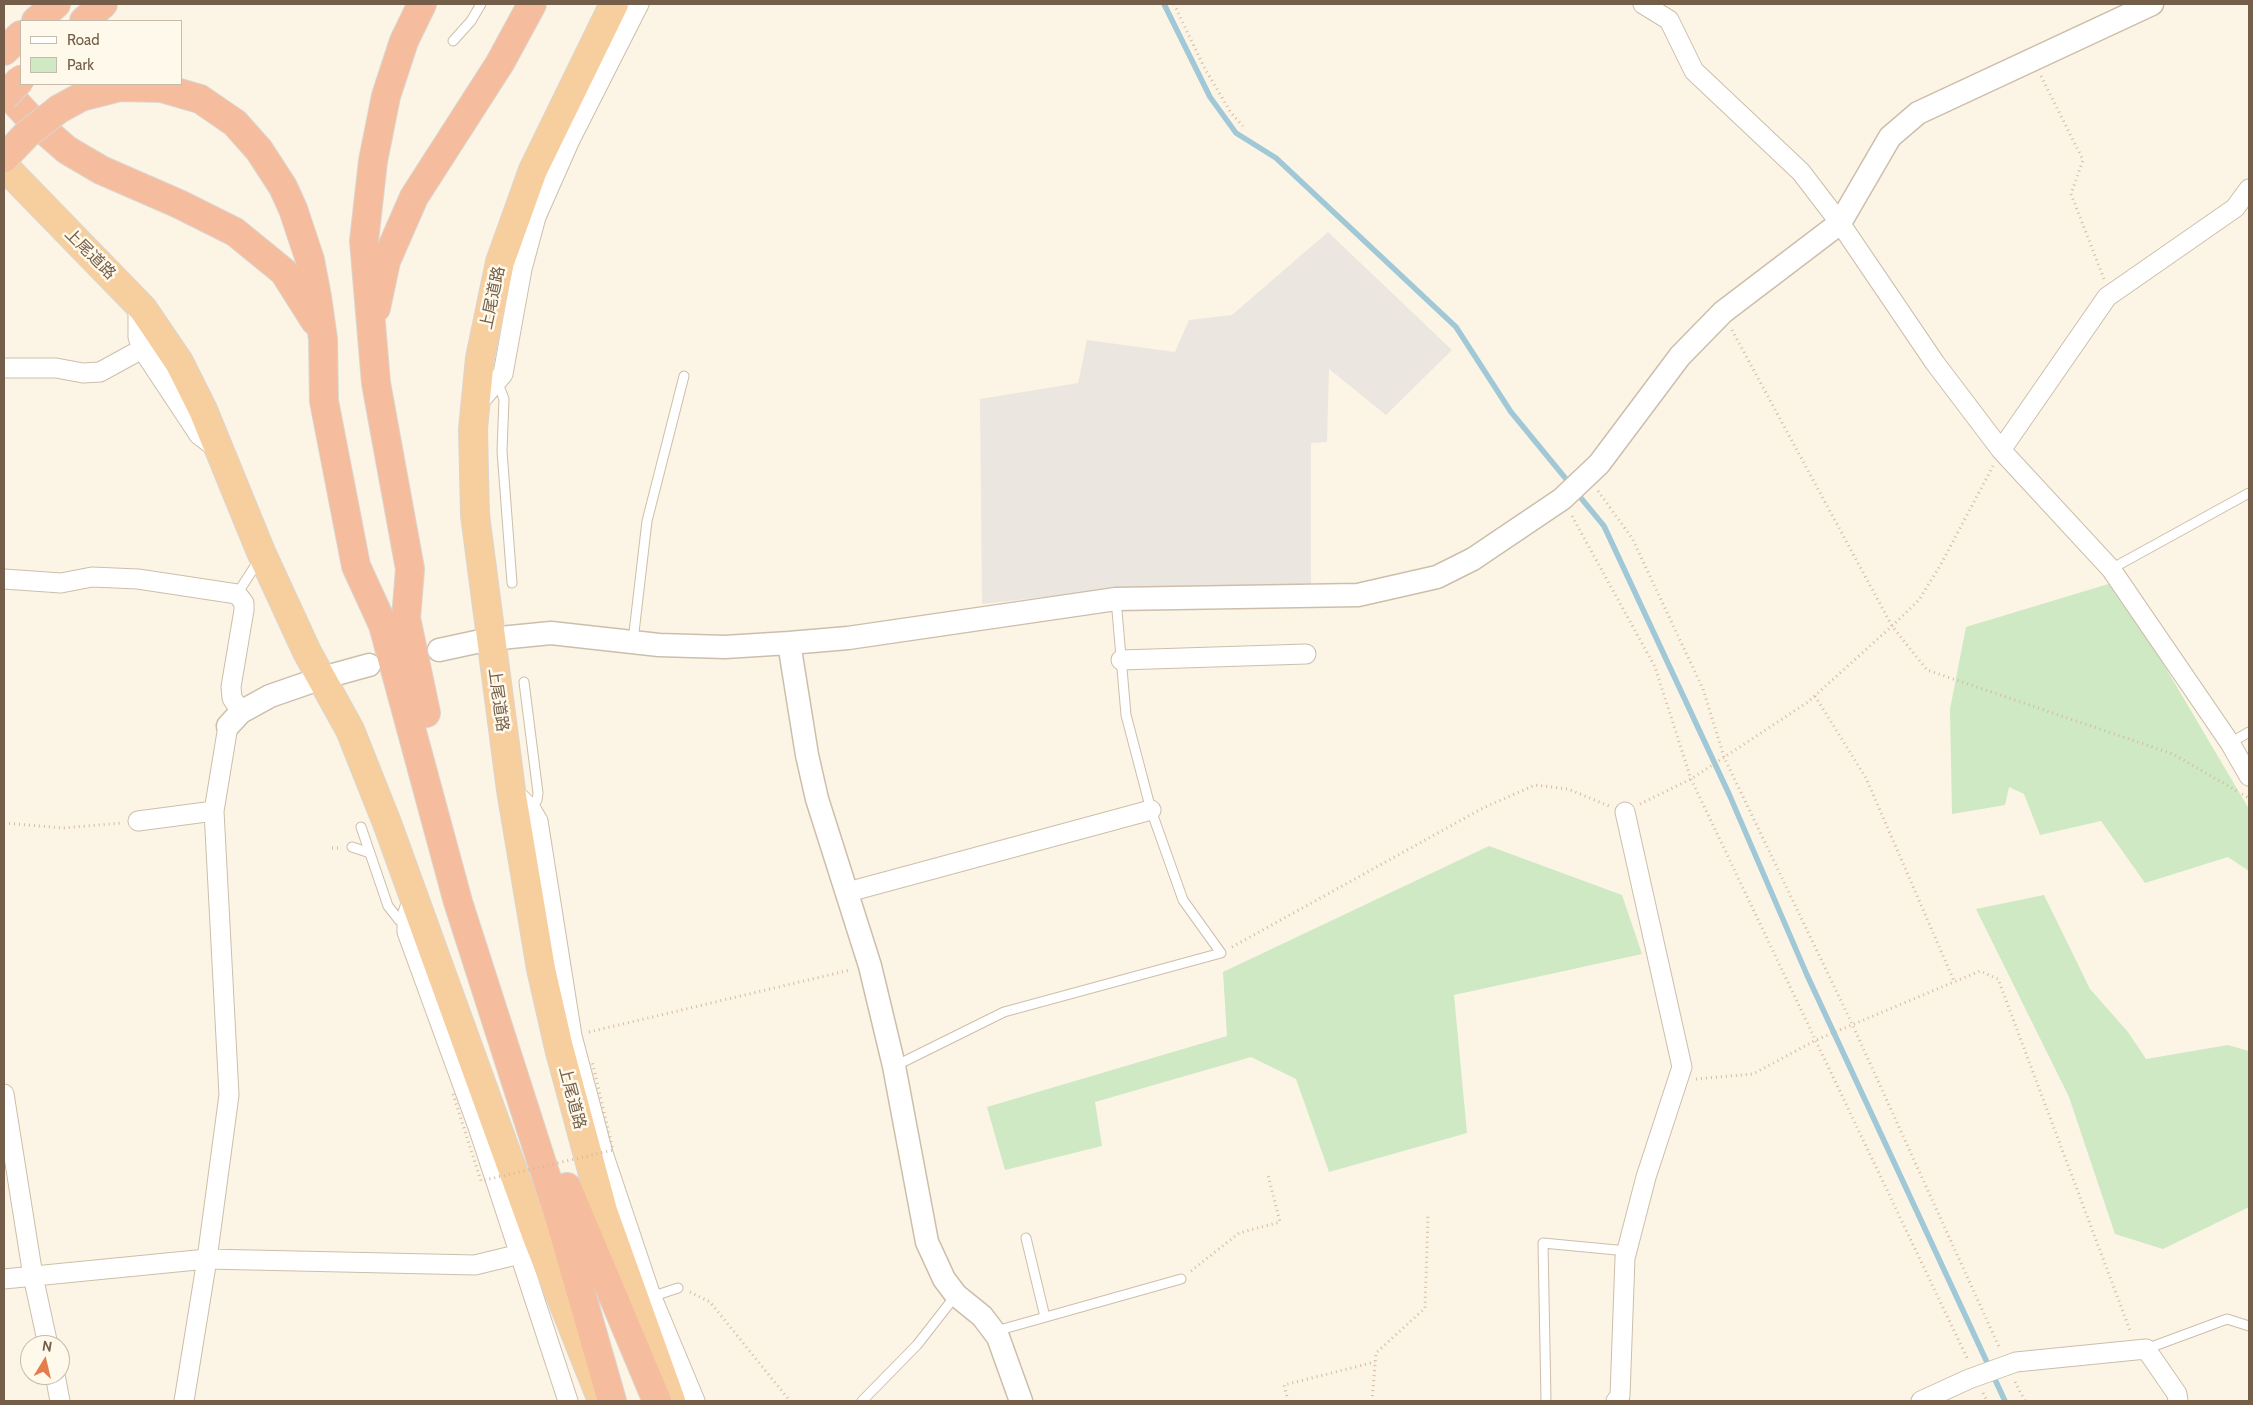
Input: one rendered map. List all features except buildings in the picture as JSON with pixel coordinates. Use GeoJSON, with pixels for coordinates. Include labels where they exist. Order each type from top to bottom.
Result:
{"type":"FeatureCollection","features":[{"type":"Feature","properties":{"kind":"highway"},"geometry":{"type":"LineString","coordinates":[[37,20],[56,4]]}},
{"type":"Feature","properties":{"kind":"highway"},"geometry":{"type":"LineString","coordinates":[[85,20],[103,4]]}},
{"type":"Feature","properties":{"kind":"highway"},"geometry":{"type":"LineString","coordinates":[[422,4],[404,41],[386,96],[373,161],[364,241],[365,276],[372,326],[376,383],[410,569],[406,618],[418,684],[438,763],[517,1037],[568,1192],[657,1401]]}},
{"type":"Feature","properties":{"kind":"highway"},"geometry":{"type":"LineString","coordinates":[[372,326],[386,261],[414,197],[500,63],[532,4]]}},
{"type":"Feature","properties":{"kind":"highway","name":"上尾道路"},"geometry":{"type":"LineString","coordinates":[[614,4],[533,170],[500,262],[480,358],[477,404],[473,429],[475,515],[511,790],[541,969],[559,1048],[603,1211],[671,1401]]}},
{"type":"Feature","properties":{"kind":"highway"},"geometry":{"type":"LineString","coordinates":[[4,97],[20,80]]}},
{"type":"Feature","properties":{"kind":"highway"},"geometry":{"type":"LineString","coordinates":[[4,158],[32,130],[59,109],[81,97],[120,87],[141,86],[183,92],[200,99],[234,124],[259,150],[270,166],[293,209],[310,260],[323,338],[324,401],[356,566],[383,625],[458,902],[558,1213],[612,1401]]}},
{"type":"Feature","properties":{"kind":"highway"},"geometry":{"type":"LineString","coordinates":[[4,90],[35,123],[67,150],[100,170],[227,228],[273,261],[294,284],[323,338]]}},
{"type":"Feature","properties":{"kind":"highway","name":"上尾道路"},"geometry":{"type":"LineString","coordinates":[[4,166],[138,304],[179,362],[221,452],[263,555],[307,652],[350,730],[387,823],[410,910],[603,1401]]}},
{"type":"Feature","properties":{"kind":"street"},"geometry":{"type":"LineString","coordinates":[[477,404],[503,374],[522,268],[536,217],[570,140],[639,4]]}},
{"type":"Feature","properties":{"kind":"street"},"geometry":{"type":"LineString","coordinates":[[1643,4],[1669,20],[1694,71],[1801,172],[1840,223],[1935,363],[2001,450],[2111,569],[2230,743],[2249,776]]}},
{"type":"Feature","properties":{"kind":"street"},"geometry":{"type":"LineString","coordinates":[[438,650],[490,638],[551,633],[659,645],[725,647],[789,643],[848,638],[1116,598],[1358,595],[1437,577],[1473,559],[1562,499],[1599,464],[1680,356],[1723,312],[1840,223],[1890,137],[1918,113],[2152,4]]}},
{"type":"Feature","properties":{"kind":"street"},"geometry":{"type":"LineString","coordinates":[[2001,450],[2090,320],[2110,295],[2234,208],[2249,189]]}},
{"type":"Feature","properties":{"kind":"street"},"geometry":{"type":"LineString","coordinates":[[138,304],[138,337],[142,349],[199,435],[221,452]]}},
{"type":"Feature","properties":{"kind":"street"},"geometry":{"type":"LineString","coordinates":[[4,368],[56,368],[83,373],[100,372],[142,349]]}},
{"type":"Feature","properties":{"kind":"street"},"geometry":{"type":"LineString","coordinates":[[4,579],[61,583],[92,577],[138,578],[237,594],[244,603],[231,687],[235,719],[214,811],[230,1095],[207,1259],[184,1401]]}},
{"type":"Feature","properties":{"kind":"street"},"geometry":{"type":"LineString","coordinates":[[789,643],[807,755],[817,799],[870,966],[894,1066],[927,1242],[944,1279],[956,1296],[982,1316],[993,1331],[1007,1359],[1021,1401]]}},
{"type":"Feature","properties":{"kind":"street"},"geometry":{"type":"LineString","coordinates":[[1121,660],[1306,654]]}},
{"type":"Feature","properties":{"kind":"street"},"geometry":{"type":"LineString","coordinates":[[235,719],[270,696],[322,678],[369,665]]}},
{"type":"Feature","properties":{"kind":"street"},"geometry":{"type":"LineString","coordinates":[[511,790],[531,809],[538,821],[572,1036],[603,1153],[651,1297],[695,1401]]}},
{"type":"Feature","properties":{"kind":"street"},"geometry":{"type":"LineString","coordinates":[[848,892],[1151,810]]}},
{"type":"Feature","properties":{"kind":"street"},"geometry":{"type":"LineString","coordinates":[[138,821],[214,811]]}},
{"type":"Feature","properties":{"kind":"street"},"geometry":{"type":"LineString","coordinates":[[1616,1401],[1620,1396],[1627,1251],[1646,1177],[1682,1067],[1625,812]]}},
{"type":"Feature","properties":{"kind":"street"},"geometry":{"type":"LineString","coordinates":[[410,910],[407,932],[478,1127],[568,1401]]}},
{"type":"Feature","properties":{"kind":"street"},"geometry":{"type":"LineString","coordinates":[[4,1094],[33,1276],[46,1335]]}},
{"type":"Feature","properties":{"kind":"street"},"geometry":{"type":"LineString","coordinates":[[4,1279],[207,1259],[476,1265],[520,1254]]}},
{"type":"Feature","properties":{"kind":"street"},"geometry":{"type":"LineString","coordinates":[[1921,1401],[1976,1376],[2016,1362],[2142,1349],[2177,1394],[2178,1401]]}},
{"type":"Feature","properties":{"kind":"street"},"geometry":{"type":"LineString","coordinates":[[57,1385],[60,1401]]}},
{"type":"Feature","properties":{"kind":"lane"},"geometry":{"type":"LineString","coordinates":[[453,41],[472,21],[481,4]]}},
{"type":"Feature","properties":{"kind":"lane"},"geometry":{"type":"LineString","coordinates":[[633,641],[647,521],[684,376]]}},
{"type":"Feature","properties":{"kind":"lane"},"geometry":{"type":"LineString","coordinates":[[497,381],[504,399],[502,451],[512,583]]}},
{"type":"Feature","properties":{"kind":"lane"},"geometry":{"type":"LineString","coordinates":[[2111,569],[2249,493]]}},
{"type":"Feature","properties":{"kind":"lane"},"geometry":{"type":"LineString","coordinates":[[237,594],[263,555]]}},
{"type":"Feature","properties":{"kind":"lane"},"geometry":{"type":"LineString","coordinates":[[894,1066],[1004,1012],[1221,953],[1183,900],[1151,810],[1126,716],[1116,598]]}},
{"type":"Feature","properties":{"kind":"lane"},"geometry":{"type":"LineString","coordinates":[[524,682],[538,793],[537,800],[531,809]]}},
{"type":"Feature","properties":{"kind":"lane"},"geometry":{"type":"LineString","coordinates":[[2230,743],[2249,732]]}},
{"type":"Feature","properties":{"kind":"lane"},"geometry":{"type":"LineString","coordinates":[[361,827],[388,906],[399,920],[410,910]]}},
{"type":"Feature","properties":{"kind":"lane"},"geometry":{"type":"LineString","coordinates":[[352,847],[370,853]]}},
{"type":"Feature","properties":{"kind":"lane"},"geometry":{"type":"LineString","coordinates":[[1026,1238],[1045,1317]]}},
{"type":"Feature","properties":{"kind":"lane"},"geometry":{"type":"LineString","coordinates":[[1546,1401],[1543,1243],[1627,1251]]}},
{"type":"Feature","properties":{"kind":"lane"},"geometry":{"type":"LineString","coordinates":[[993,1331],[1181,1279]]}},
{"type":"Feature","properties":{"kind":"lane"},"geometry":{"type":"LineString","coordinates":[[651,1297],[678,1288]]}},
{"type":"Feature","properties":{"kind":"lane"},"geometry":{"type":"LineString","coordinates":[[862,1401],[916,1346],[956,1296]]}},
{"type":"Feature","properties":{"kind":"lane"},"geometry":{"type":"LineString","coordinates":[[2142,1349],[2227,1319],[2249,1326]]}},
{"type":"Feature","properties":{"kind":"path"},"geometry":{"type":"LineString","coordinates":[[1174,4],[1204,67],[1232,113],[1244,126]]}},
{"type":"Feature","properties":{"kind":"path"},"geometry":{"type":"LineString","coordinates":[[2033,60],[2083,160],[2071,194],[2110,295]]}},
{"type":"Feature","properties":{"kind":"path"},"geometry":{"type":"LineString","coordinates":[[1723,312],[1892,626],[1926,670],[2173,754],[2249,798]]}},
{"type":"Feature","properties":{"kind":"path"},"geometry":{"type":"LineString","coordinates":[[1221,953],[1483,808],[1535,785],[1568,789],[1625,812],[1691,779],[1815,696],[1919,600],[1928,587],[2001,450]]}},
{"type":"Feature","properties":{"kind":"path"},"geometry":{"type":"LineString","coordinates":[[1587,475],[1632,538],[1703,689],[1724,757],[1853,1026],[2025,1401]]}},
{"type":"Feature","properties":{"kind":"path"},"geometry":{"type":"LineString","coordinates":[[1562,499],[1589,543],[1655,667],[1691,779],[1988,1401]]}},
{"type":"Feature","properties":{"kind":"path"},"geometry":{"type":"LineString","coordinates":[[1815,696],[1866,778],[1954,981]]}},
{"type":"Feature","properties":{"kind":"path"},"geometry":{"type":"LineString","coordinates":[[4,823],[63,828],[138,821]]}},
{"type":"Feature","properties":{"kind":"path"},"geometry":{"type":"LineString","coordinates":[[572,1036],[870,966]]}},
{"type":"Feature","properties":{"kind":"path"},"geometry":{"type":"LineString","coordinates":[[1678,1081],[1753,1074],[1816,1040],[1980,971],[1998,980],[2142,1349]]}},
{"type":"Feature","properties":{"kind":"path"},"geometry":{"type":"LineString","coordinates":[[453,1094],[481,1181],[613,1150],[592,1061]]}},
{"type":"Feature","properties":{"kind":"path"},"geometry":{"type":"LineString","coordinates":[[1181,1279],[1239,1233],[1280,1222],[1268,1175]]}},
{"type":"Feature","properties":{"kind":"path"},"geometry":{"type":"LineString","coordinates":[[1372,1401],[1376,1353],[1425,1308],[1428,1216]]}},
{"type":"Feature","properties":{"kind":"path"},"geometry":{"type":"LineString","coordinates":[[678,1288],[710,1302],[790,1401]]}},
{"type":"Feature","properties":{"kind":"path"},"geometry":{"type":"LineString","coordinates":[[1288,1401],[1284,1384],[1375,1362]]}},
{"type":"Feature","properties":{"kind":"shaded area"},"geometry":{"type":"Polygon","coordinates":[[[1328,232],[1452,350],[1386,415],[1329,369],[1327,442],[1311,443],[1311,585],[1117,589],[982,604],[980,399],[1078,383],[1087,340],[1175,352],[1189,320],[1232,315],[1328,232]]]}},
{"type":"Feature","properties":{"kind":"green space"},"geometry":{"type":"Polygon","coordinates":[[[2115,582],[2249,809],[2249,871],[2228,857],[2145,883],[2101,821],[2040,835],[2024,794],[2009,787],[2005,805],[1952,814],[1950,709],[1966,627],[2115,582]]]}},
{"type":"Feature","properties":{"kind":"green space"},"geometry":{"type":"Polygon","coordinates":[[[1489,846],[1622,895],[1642,954],[1454,995],[1467,1133],[1329,1172],[1296,1079],[1251,1057],[1095,1102],[1102,1146],[1005,1170],[987,1107],[1227,1036],[1223,972],[1489,846]]]}},
{"type":"Feature","properties":{"kind":"green space"},"geometry":{"type":"Polygon","coordinates":[[[2044,895],[2090,989],[2128,1032],[2146,1059],[2228,1045],[2249,1051],[2249,1207],[2163,1249],[2115,1234],[2069,1097],[1976,909],[2044,895]]]}},
{"type":"Feature","properties":{"kind":"waterway"},"geometry":{"type":"LineString","coordinates":[[1164,4],[1210,97],[1236,133],[1276,158],[1456,327],[1511,412],[1571,485]]}},
{"type":"Feature","properties":{"kind":"waterway"},"geometry":{"type":"LineString","coordinates":[[1576,492],[1604,526],[1729,794],[1807,975],[2005,1401]]}}]}
